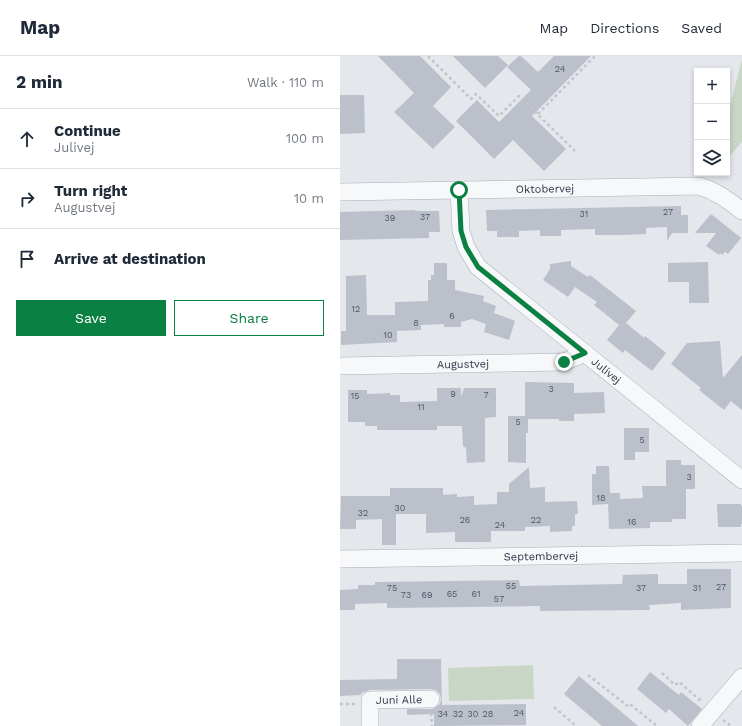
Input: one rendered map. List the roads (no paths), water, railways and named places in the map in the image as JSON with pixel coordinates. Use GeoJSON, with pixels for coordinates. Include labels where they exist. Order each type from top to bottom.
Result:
{"type":"FeatureCollection","features":[{"type":"Feature","properties":{"kind":"street","name":"Oktobervej"},"geometry":{"type":"LineString","coordinates":[[340,192],[698,186],[712,190],[724,197],[742,212]]}},
{"type":"Feature","properties":{"kind":"street","name":"Julivej"},"geometry":{"type":"LineString","coordinates":[[459,190],[461,231],[466,247],[478,267],[742,480]]}},
{"type":"Feature","properties":{"kind":"street","name":"Augustvej"},"geometry":{"type":"LineString","coordinates":[[340,366],[564,362],[585,353]]}},
{"type":"Feature","properties":{"kind":"street","name":"Septembervej"},"geometry":{"type":"LineString","coordinates":[[340,559],[742,553]]}},
{"type":"Feature","properties":{"kind":"street"},"geometry":{"type":"LineString","coordinates":[[700,726],[742,677]]}},
{"type":"Feature","properties":{"kind":"street","name":"Juni Alle"},"geometry":{"type":"LineString","coordinates":[[370,726],[370,700],[431,699]]}}]}
